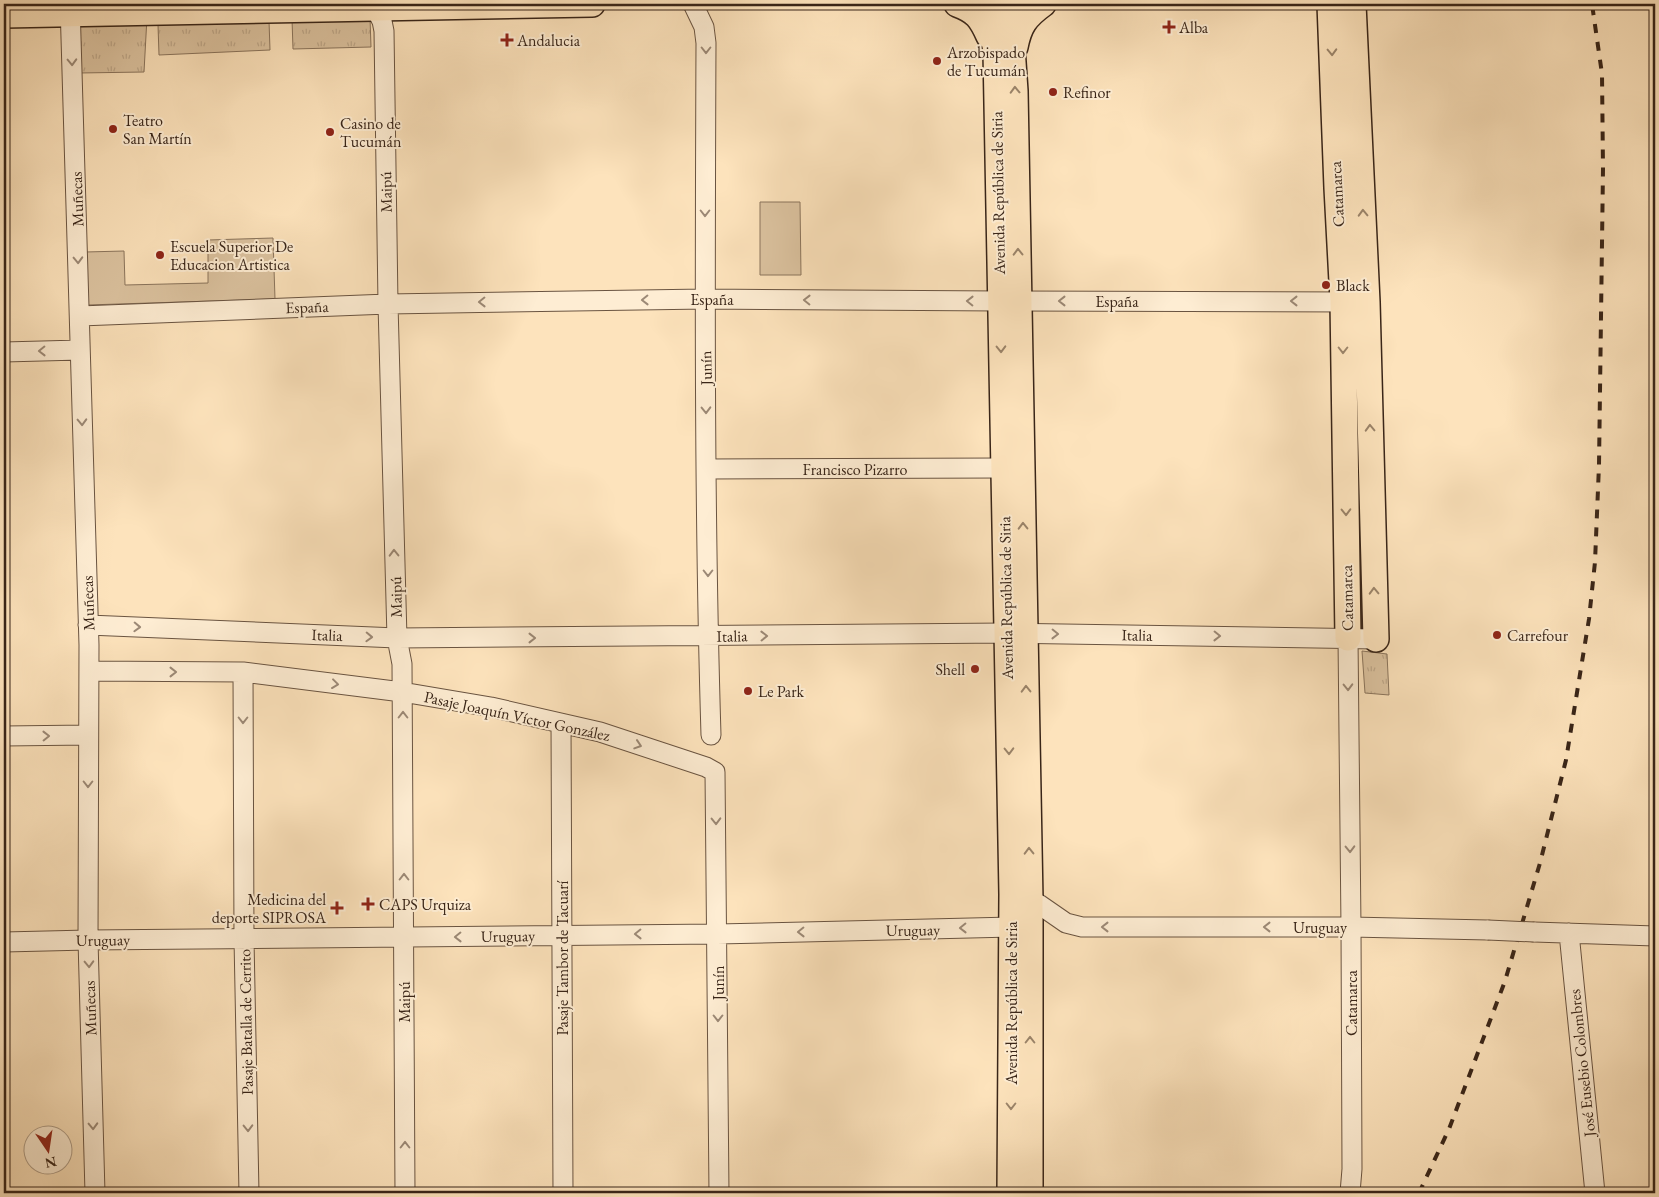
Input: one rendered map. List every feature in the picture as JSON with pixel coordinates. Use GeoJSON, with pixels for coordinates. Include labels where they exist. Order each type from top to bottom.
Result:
{"type":"FeatureCollection","features":[{"type":"Feature","properties":{"kind":"main road"},"geometry":{"type":"LineString","coordinates":[[4,15],[70,9],[592,4]]}},
{"type":"Feature","properties":{"kind":"main road"},"geometry":{"type":"LineString","coordinates":[[957,4],[970,8],[978,15],[1005,54],[1022,24],[1043,4]]}},
{"type":"Feature","properties":{"kind":"main road","name":"Avenida República de Siria"},"geometry":{"type":"LineString","coordinates":[[987,4],[1005,54]]}},
{"type":"Feature","properties":{"kind":"main road","name":"Avenida República de Siria"},"geometry":{"type":"LineString","coordinates":[[1006,4],[1010,19],[1005,54],[1016,633],[1018,912],[1030,1193]]}},
{"type":"Feature","properties":{"kind":"main road","name":"Catamarca"},"geometry":{"type":"LineString","coordinates":[[1330,4],[1337,188],[1356,302],[1376,639]]}},
{"type":"Feature","properties":{"kind":"main road","name":"Catamarca"},"geometry":{"type":"LineString","coordinates":[[1348,638],[1356,302],[1355,34],[1353,4]]}},
{"type":"Feature","properties":{"kind":"main road"},"geometry":{"type":"LineString","coordinates":[[1355,34],[1359,17],[1368,4]]}},
{"type":"Feature","properties":{"kind":"main road","name":"Avenida República de Siria"},"geometry":{"type":"LineString","coordinates":[[1009,301],[1003,468],[1016,633]]}},
{"type":"Feature","properties":{"kind":"main road","name":"Avenida República de Siria"},"geometry":{"type":"LineString","coordinates":[[1010,1193],[1018,912]]}},
{"type":"Feature","properties":{"kind":"street","name":"Junín"},"geometry":{"type":"LineString","coordinates":[[693,4],[704,27],[706,43],[705,299],[708,636],[711,735]]}},
{"type":"Feature","properties":{"kind":"street","name":"Maipú"},"geometry":{"type":"LineString","coordinates":[[375,6],[382,21],[384,31],[388,304],[397,638],[402,664],[405,1193]]}},
{"type":"Feature","properties":{"kind":"street","name":"Muñecas"},"geometry":{"type":"LineString","coordinates":[[70,9],[89,672],[88,940],[95,1193]]}},
{"type":"Feature","properties":{"kind":"street","name":"España"},"geometry":{"type":"LineString","coordinates":[[80,316],[388,304],[705,299],[1356,302]]}},
{"type":"Feature","properties":{"kind":"street"},"geometry":{"type":"LineString","coordinates":[[4,352],[80,350]]}},
{"type":"Feature","properties":{"kind":"street","name":"Francisco Pizarro"},"geometry":{"type":"LineString","coordinates":[[707,469],[1003,468]]}},
{"type":"Feature","properties":{"kind":"street","name":"Italia"},"geometry":{"type":"LineString","coordinates":[[88,625],[397,638],[1016,633],[1376,639]]}},
{"type":"Feature","properties":{"kind":"street","name":"Catamarca"},"geometry":{"type":"LineString","coordinates":[[1348,638],[1352,1169],[1350,1193]]}},
{"type":"Feature","properties":{"kind":"street"},"geometry":{"type":"LineString","coordinates":[[89,672],[243,672],[402,692]]}},
{"type":"Feature","properties":{"kind":"street","name":"Pasaje Batalla de Cerrito"},"geometry":{"type":"LineString","coordinates":[[243,672],[244,939],[249,1193]]}},
{"type":"Feature","properties":{"kind":"street","name":"Pasaje Joaquín Víctor González"},"geometry":{"type":"LineString","coordinates":[[402,692],[491,708],[600,732],[706,767],[715,772]]}},
{"type":"Feature","properties":{"kind":"street","name":"Pasaje Tambor de Tacuarí"},"geometry":{"type":"LineString","coordinates":[[561,723],[562,1193]]}},
{"type":"Feature","properties":{"kind":"street"},"geometry":{"type":"LineString","coordinates":[[4,736],[88,735]]}},
{"type":"Feature","properties":{"kind":"street","name":"Junín"},"geometry":{"type":"LineString","coordinates":[[715,772],[719,1193]]}},
{"type":"Feature","properties":{"kind":"street","name":"Uruguay"},"geometry":{"type":"LineString","coordinates":[[4,942],[717,934],[1018,912],[1040,905],[1066,923],[1082,927],[1351,927],[1568,933]]}},
{"type":"Feature","properties":{"kind":"street"},"geometry":{"type":"LineString","coordinates":[[1568,933],[1655,936]]}},
{"type":"Feature","properties":{"kind":"street","name":"José Eusebio Colombres"},"geometry":{"type":"LineString","coordinates":[[1568,933],[1595,1193]]}},
{"type":"Feature","properties":{"kind":"green space"},"geometry":{"type":"Polygon","coordinates":[[[70,14],[147,17],[144,72],[79,73],[70,14]]]}},
{"type":"Feature","properties":{"kind":"green space"},"geometry":{"type":"Polygon","coordinates":[[[370,18],[371,47],[293,49],[292,19],[370,18]]]}},
{"type":"Feature","properties":{"kind":"green space"},"geometry":{"type":"Polygon","coordinates":[[[269,21],[270,50],[159,55],[158,25],[269,21]]]}},
{"type":"Feature","properties":{"kind":"green space"},"geometry":{"type":"Polygon","coordinates":[[[760,202],[800,202],[801,275],[760,275],[760,202]]]}},
{"type":"Feature","properties":{"kind":"green space"},"geometry":{"type":"Polygon","coordinates":[[[273,238],[275,299],[87,305],[85,252],[124,251],[125,285],[208,283],[208,240],[273,238]]]}},
{"type":"Feature","properties":{"kind":"green space"},"geometry":{"type":"Polygon","coordinates":[[[1362,651],[1387,654],[1389,695],[1365,693],[1362,651]]]}},
{"type":"Feature","properties":{"kind":"railway"},"geometry":{"type":"LineString","coordinates":[[1419,1193],[1449,1129],[1505,981],[1540,863],[1566,760],[1589,619],[1595,562],[1599,465],[1603,169],[1602,74],[1592,4]]}},
{"type":"Feature","properties":{"kind":"place","name":"Alba"},"geometry":{"type":"Point","coordinates":[1169,27]}},
{"type":"Feature","properties":{"kind":"place","name":"Andalucia"},"geometry":{"type":"Point","coordinates":[507,40]}},
{"type":"Feature","properties":{"kind":"place","name":"Arzobispado de Tucumán"},"geometry":{"type":"Point","coordinates":[937,61]}},
{"type":"Feature","properties":{"kind":"place","name":"Refinor"},"geometry":{"type":"Point","coordinates":[1053,92]}},
{"type":"Feature","properties":{"kind":"place","name":"Teatro San Martín"},"geometry":{"type":"Point","coordinates":[113,129]}},
{"type":"Feature","properties":{"kind":"place","name":"Casino de Tucumán"},"geometry":{"type":"Point","coordinates":[330,132]}},
{"type":"Feature","properties":{"kind":"place","name":"Escuela Superior De Educacion Artistica"},"geometry":{"type":"Point","coordinates":[160,255]}},
{"type":"Feature","properties":{"kind":"place","name":"Black"},"geometry":{"type":"Point","coordinates":[1326,285]}},
{"type":"Feature","properties":{"kind":"place","name":"Carrefour"},"geometry":{"type":"Point","coordinates":[1497,635]}},
{"type":"Feature","properties":{"kind":"place","name":"Shell"},"geometry":{"type":"Point","coordinates":[975,669]}},
{"type":"Feature","properties":{"kind":"place","name":"Le Park"},"geometry":{"type":"Point","coordinates":[748,691]}},
{"type":"Feature","properties":{"kind":"place","name":"CAPS Urquiza"},"geometry":{"type":"Point","coordinates":[368,904]}},
{"type":"Feature","properties":{"kind":"place","name":"Medicina del deporte SIPROSA"},"geometry":{"type":"Point","coordinates":[337,908]}}]}
